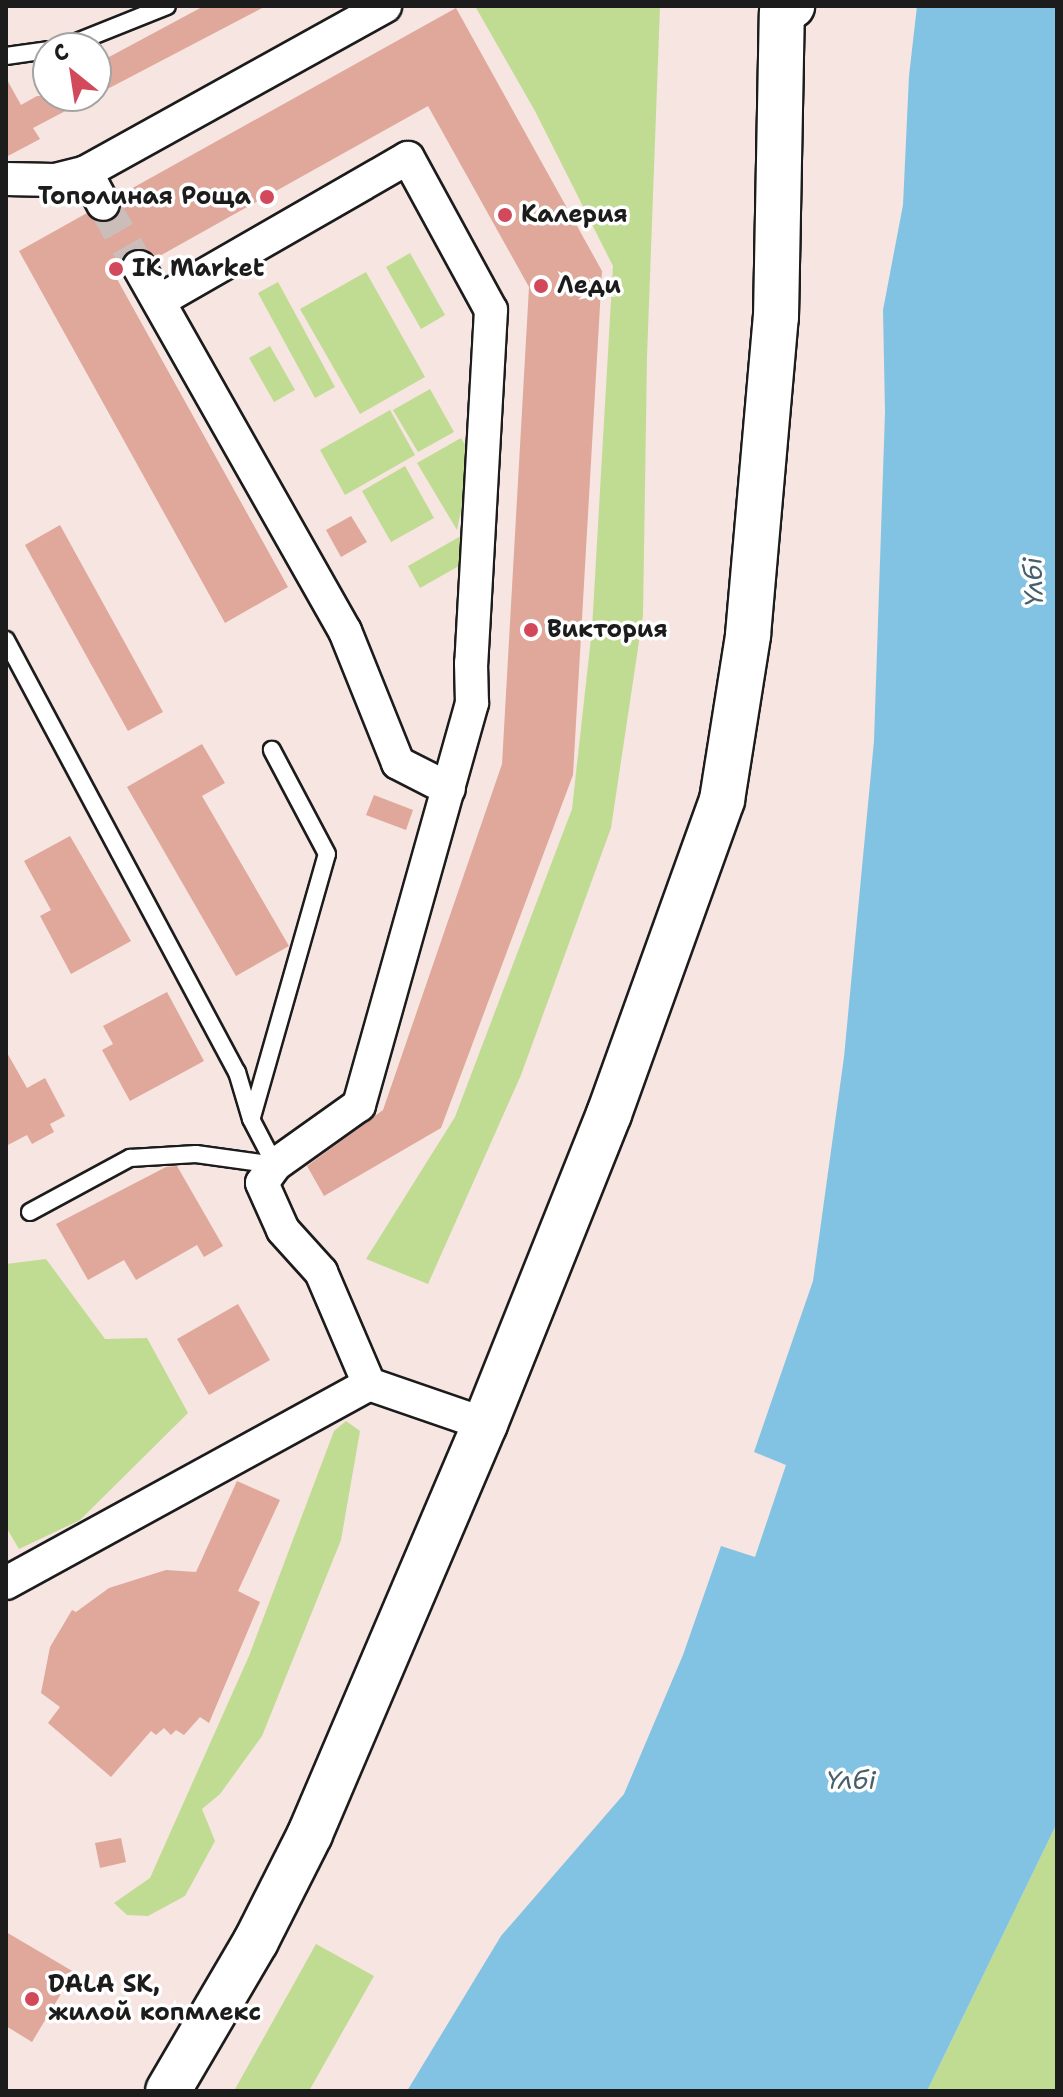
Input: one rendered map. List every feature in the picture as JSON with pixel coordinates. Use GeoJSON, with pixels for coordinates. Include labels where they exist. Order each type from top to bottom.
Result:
{"type":"FeatureCollection","features":[{"type":"Feature","properties":{"kind":"main road"},"geometry":{"type":"LineString","coordinates":[[168,2091],[256,1941],[310,1834],[485,1424],[609,1114],[722,800],[748,635],[776,317],[783,8]]}},
{"type":"Feature","properties":{"kind":"street"},"geometry":{"type":"LineString","coordinates":[[6,179],[55,180],[86,172],[385,6]]}},
{"type":"Feature","properties":{"kind":"street"},"geometry":{"type":"LineString","coordinates":[[159,301],[408,158],[491,310],[471,663],[472,703],[359,1105],[275,1165],[262,1183],[283,1230],[321,1272],[369,1384]]}},
{"type":"Feature","properties":{"kind":"street"},"geometry":{"type":"LineString","coordinates":[[86,172],[103,204]]}},
{"type":"Feature","properties":{"kind":"street"},"geometry":{"type":"LineString","coordinates":[[139,267],[345,631],[398,763],[449,789]]}},
{"type":"Feature","properties":{"kind":"street"},"geometry":{"type":"LineString","coordinates":[[6,1583],[369,1384],[485,1424]]}},
{"type":"Feature","properties":{"kind":"lane"},"geometry":{"type":"LineString","coordinates":[[102,32],[167,6]]}},
{"type":"Feature","properties":{"kind":"lane"},"geometry":{"type":"LineString","coordinates":[[6,56],[32,52]]}},
{"type":"Feature","properties":{"kind":"lane"},"geometry":{"type":"LineString","coordinates":[[6,640],[237,1072],[251,1119],[275,1165]]}},
{"type":"Feature","properties":{"kind":"lane"},"geometry":{"type":"LineString","coordinates":[[251,1119],[327,854],[272,750]]}},
{"type":"Feature","properties":{"kind":"lane"},"geometry":{"type":"LineString","coordinates":[[30,1212],[130,1158],[196,1154],[275,1165]]}},
{"type":"Feature","properties":{"kind":"green space"},"geometry":{"type":"Polygon","coordinates":[[[475,6],[660,6],[647,357],[643,615],[611,828],[521,1075],[428,1284],[366,1259],[455,1117],[572,809],[592,629],[613,266],[535,111],[475,6]]]}},
{"type":"Feature","properties":{"kind":"green space"},"geometry":{"type":"Polygon","coordinates":[[[410,253],[445,315],[421,329],[386,267],[410,253]]]}},
{"type":"Feature","properties":{"kind":"green space"},"geometry":{"type":"Polygon","coordinates":[[[366,272],[425,377],[360,414],[300,309],[366,272]]]}},
{"type":"Feature","properties":{"kind":"green space"},"geometry":{"type":"Polygon","coordinates":[[[278,282],[335,387],[315,398],[258,293],[278,282]]]}},
{"type":"Feature","properties":{"kind":"green space"},"geometry":{"type":"Polygon","coordinates":[[[270,346],[295,390],[274,402],[249,358],[270,346]]]}},
{"type":"Feature","properties":{"kind":"green space"},"geometry":{"type":"Polygon","coordinates":[[[430,389],[454,432],[418,452],[393,410],[430,389]]]}},
{"type":"Feature","properties":{"kind":"green space"},"geometry":{"type":"Polygon","coordinates":[[[390,410],[415,455],[345,495],[320,450],[390,410]]]}},
{"type":"Feature","properties":{"kind":"green space"},"geometry":{"type":"Polygon","coordinates":[[[461,438],[472,457],[457,530],[417,463],[461,438]]]}},
{"type":"Feature","properties":{"kind":"green space"},"geometry":{"type":"Polygon","coordinates":[[[405,466],[434,518],[391,542],[362,491],[405,466]]]}},
{"type":"Feature","properties":{"kind":"green space"},"geometry":{"type":"Polygon","coordinates":[[[461,536],[473,558],[420,588],[408,566],[461,536]]]}},
{"type":"Feature","properties":{"kind":"green space"},"geometry":{"type":"Polygon","coordinates":[[[46,1259],[105,1339],[147,1338],[188,1413],[80,1520],[19,1549],[6,1527],[6,1264],[46,1259]]]}},
{"type":"Feature","properties":{"kind":"green space"},"geometry":{"type":"Polygon","coordinates":[[[346,1421],[360,1431],[341,1540],[262,1736],[220,1794],[202,1809],[215,1841],[185,1896],[148,1916],[127,1915],[114,1903],[150,1878],[249,1656],[334,1431],[346,1421]]]}},
{"type":"Feature","properties":{"kind":"green space"},"geometry":{"type":"Polygon","coordinates":[[[1056,1825],[1057,2091],[927,2091],[1056,1825]]]}},
{"type":"Feature","properties":{"kind":"green space"},"geometry":{"type":"Polygon","coordinates":[[[316,1944],[374,1976],[309,2091],[234,2091],[316,1944]]]}},
{"type":"Feature","properties":{"kind":"water","name":"Үлбі"},"geometry":{"type":"Polygon","coordinates":[[[917,6],[1057,6],[1057,1823],[927,2091],[407,2091],[501,1936],[624,1794],[683,1655],[721,1546],[755,1557],[786,1465],[754,1452],[813,1281],[844,1057],[874,741],[885,412],[883,310],[903,205],[909,76],[917,6]]]}},
{"type":"Feature","properties":{"kind":"building"},"geometry":{"type":"Polygon","coordinates":[[[204,6],[266,6],[112,87],[112,55],[204,6]]]}},
{"type":"Feature","properties":{"kind":"building"},"geometry":{"type":"Polygon","coordinates":[[[456,8],[602,271],[573,775],[441,1128],[324,1196],[307,1166],[383,1110],[502,764],[529,287],[428,106],[156,258],[140,248],[123,257],[122,276],[117,279],[288,587],[225,623],[19,251],[87,213],[102,223],[113,220],[122,205],[120,195],[456,8]]]}},
{"type":"Feature","properties":{"kind":"building"},"geometry":{"type":"Polygon","coordinates":[[[6,78],[21,105],[32,99],[32,112],[64,112],[33,128],[40,139],[6,157],[6,78]]]}},
{"type":"Feature","properties":{"kind":"building"},"geometry":{"type":"Polygon","coordinates":[[[351,516],[367,542],[341,557],[326,530],[351,516]]]}},
{"type":"Feature","properties":{"kind":"building"},"geometry":{"type":"Polygon","coordinates":[[[60,525],[163,712],[128,731],[25,545],[60,525]]]}},
{"type":"Feature","properties":{"kind":"building"},"geometry":{"type":"Polygon","coordinates":[[[202,744],[225,783],[202,796],[289,946],[236,976],[127,787],[202,744]]]}},
{"type":"Feature","properties":{"kind":"building"},"geometry":{"type":"Polygon","coordinates":[[[374,795],[413,810],[406,830],[366,815],[374,795]]]}},
{"type":"Feature","properties":{"kind":"building"},"geometry":{"type":"Polygon","coordinates":[[[70,836],[131,941],[71,974],[40,916],[51,910],[24,861],[70,836]]]}},
{"type":"Feature","properties":{"kind":"building"},"geometry":{"type":"Polygon","coordinates":[[[167,992],[204,1061],[130,1101],[102,1050],[113,1044],[103,1026],[167,992]]]}},
{"type":"Feature","properties":{"kind":"building"},"geometry":{"type":"Polygon","coordinates":[[[6,1051],[27,1088],[45,1078],[65,1116],[50,1124],[54,1132],[32,1144],[27,1135],[6,1146],[6,1051]]]}},
{"type":"Feature","properties":{"kind":"building"},"geometry":{"type":"Polygon","coordinates":[[[177,1166],[223,1246],[204,1257],[197,1245],[136,1280],[124,1260],[88,1280],[56,1224],[166,1167],[177,1166]]]}},
{"type":"Feature","properties":{"kind":"building"},"geometry":{"type":"Polygon","coordinates":[[[238,1304],[270,1360],[209,1395],[177,1339],[238,1304]]]}},
{"type":"Feature","properties":{"kind":"building"},"geometry":{"type":"Polygon","coordinates":[[[237,1481],[280,1500],[238,1591],[260,1602],[209,1723],[200,1717],[184,1735],[176,1730],[171,1735],[164,1728],[156,1735],[151,1731],[111,1777],[48,1723],[60,1707],[41,1693],[50,1647],[72,1610],[76,1612],[109,1588],[166,1570],[196,1572],[237,1481]]]}},
{"type":"Feature","properties":{"kind":"building"},"geometry":{"type":"Polygon","coordinates":[[[121,1838],[126,1862],[100,1868],[95,1843],[121,1838]]]}},
{"type":"Feature","properties":{"kind":"building","name":"DALA SK, жилой копмлекс"},"geometry":{"type":"Polygon","coordinates":[[[6,1932],[74,1972],[32,2042],[6,2026],[6,1932]]]}},
{"type":"Feature","properties":{"kind":"tunnel"},"geometry":{"type":"LineString","coordinates":[[103,204],[139,267]]}},
{"type":"Feature","properties":{"kind":"place","name":"Тополиная Роща"},"geometry":{"type":"Point","coordinates":[267,197]}},
{"type":"Feature","properties":{"kind":"place","name":"Калерия"},"geometry":{"type":"Point","coordinates":[505,215]}},
{"type":"Feature","properties":{"kind":"place","name":"IK Market"},"geometry":{"type":"Point","coordinates":[116,269]}},
{"type":"Feature","properties":{"kind":"place","name":"Леди"},"geometry":{"type":"Point","coordinates":[541,286]}},
{"type":"Feature","properties":{"kind":"place","name":"Виктория"},"geometry":{"type":"Point","coordinates":[531,630]}},
{"type":"Feature","properties":{"kind":"place","name":"DALA SK, жилой копмлекс"},"geometry":{"type":"Point","coordinates":[32,1999]}}]}
